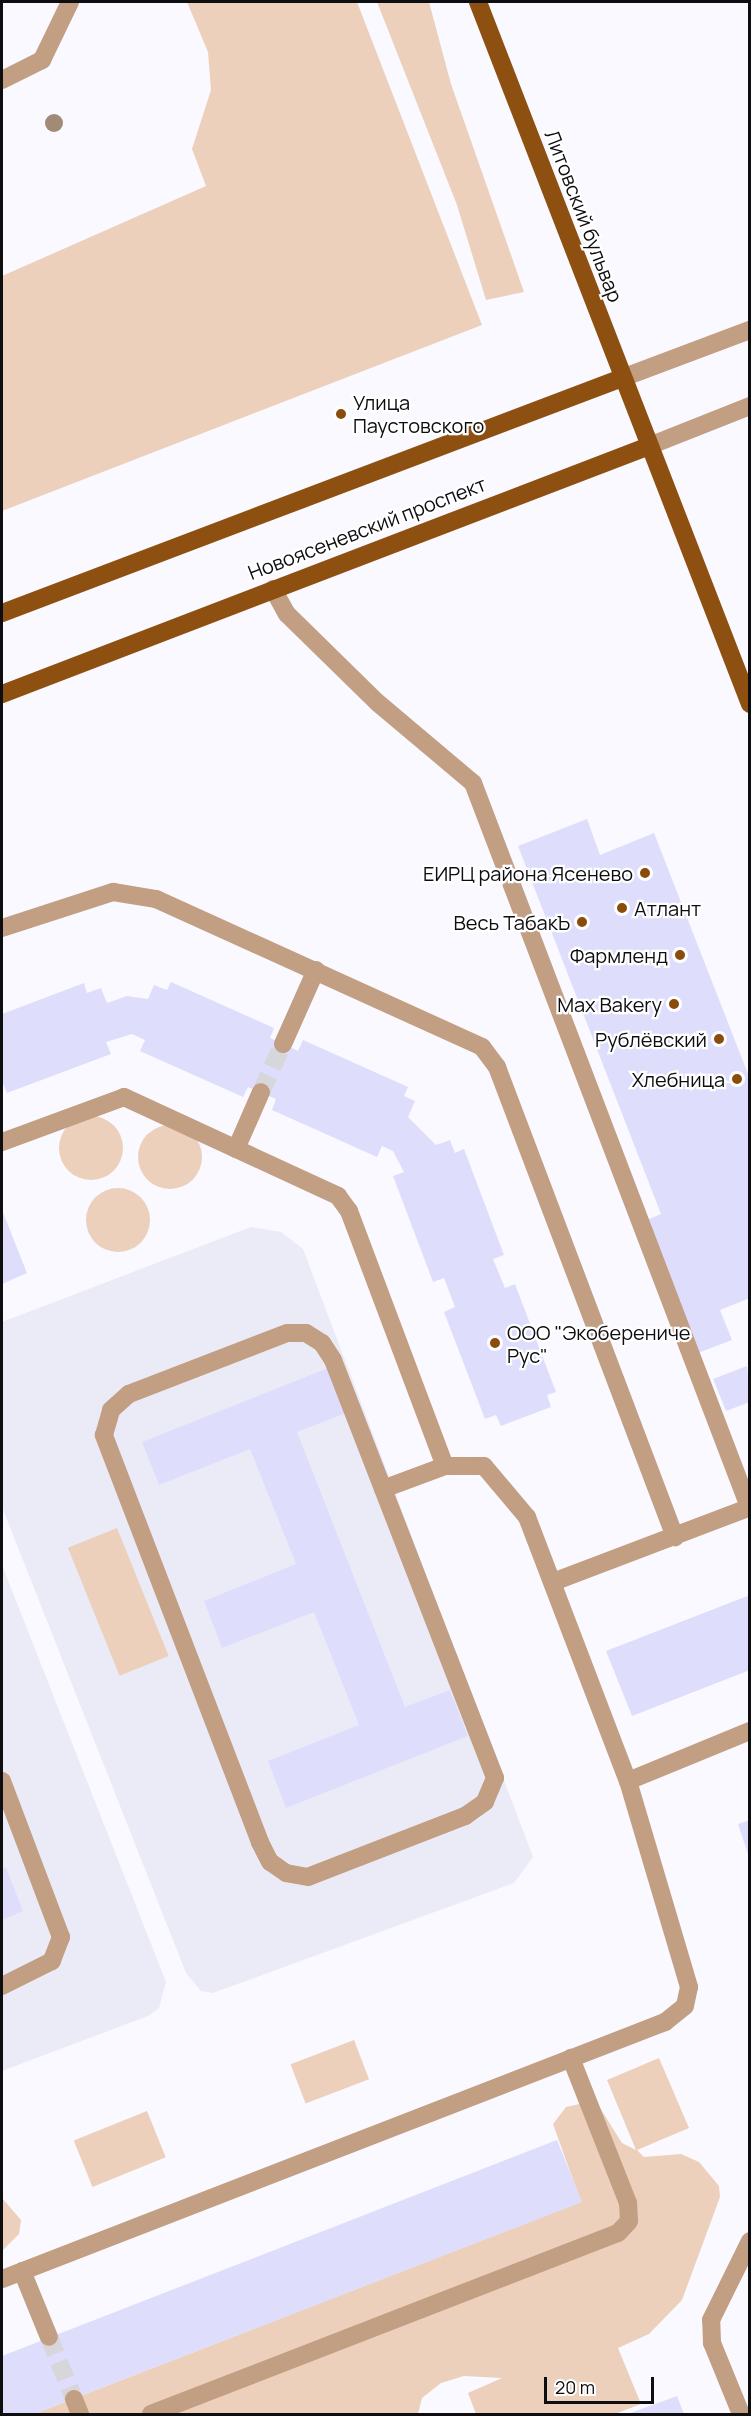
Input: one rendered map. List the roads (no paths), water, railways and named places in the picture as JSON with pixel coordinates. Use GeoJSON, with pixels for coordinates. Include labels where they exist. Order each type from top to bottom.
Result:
{"type":"FeatureCollection","features":[{"type":"Feature","properties":{"kind":"main road","name":"Литовский бульвар"},"geometry":{"type":"LineString","coordinates":[[478,2],[649,446]]}},
{"type":"Feature","properties":{"kind":"main road"},"geometry":{"type":"LineString","coordinates":[[2,613],[622,378]]}},
{"type":"Feature","properties":{"kind":"main road"},"geometry":{"type":"LineString","coordinates":[[649,446],[750,704]]}},
{"type":"Feature","properties":{"kind":"main road","name":"Новоясеневский проспект"},"geometry":{"type":"LineString","coordinates":[[2,694],[649,446]]}},
{"type":"Feature","properties":{"kind":"street"},"geometry":{"type":"LineString","coordinates":[[2,80],[42,60],[70,2]]}},
{"type":"Feature","properties":{"kind":"street"},"geometry":{"type":"LineString","coordinates":[[622,378],[750,330]]}},
{"type":"Feature","properties":{"kind":"street","name":"Новоясеневский проспект"},"geometry":{"type":"LineString","coordinates":[[649,446],[750,406]]}},
{"type":"Feature","properties":{"kind":"street"},"geometry":{"type":"LineString","coordinates":[[273,589],[287,614],[378,704],[473,783],[749,1507],[554,1582]]}},
{"type":"Feature","properties":{"kind":"street"},"geometry":{"type":"LineString","coordinates":[[2,928],[113,892],[156,898],[463,1035],[482,1047],[497,1067],[675,1537]]}},
{"type":"Feature","properties":{"kind":"street"},"geometry":{"type":"LineString","coordinates":[[283,1044],[316,970]]}},
{"type":"Feature","properties":{"kind":"street"},"geometry":{"type":"LineString","coordinates":[[236,1149],[261,1092]]}},
{"type":"Feature","properties":{"kind":"street"},"geometry":{"type":"LineString","coordinates":[[2,1142],[124,1097],[338,1196],[349,1211],[445,1466]]}},
{"type":"Feature","properties":{"kind":"street"},"geometry":{"type":"LineString","coordinates":[[287,1333],[306,1333],[322,1343],[333,1360],[383,1489],[495,1778],[485,1802],[465,1816],[308,1877],[286,1873],[270,1862],[260,1842],[104,1435],[111,1410],[129,1394],[287,1333]]}},
{"type":"Feature","properties":{"kind":"street"},"geometry":{"type":"LineString","coordinates":[[2,2279],[664,2022],[685,2006],[689,1987],[627,1781],[554,1582],[527,1517],[484,1466],[445,1466],[383,1489]]}},
{"type":"Feature","properties":{"kind":"street"},"geometry":{"type":"LineString","coordinates":[[627,1781],[750,1731]]}},
{"type":"Feature","properties":{"kind":"street"},"geometry":{"type":"LineString","coordinates":[[2,1781],[61,1937],[52,1961],[2,1986]]}},
{"type":"Feature","properties":{"kind":"street"},"geometry":{"type":"LineString","coordinates":[[151,2415],[618,2233],[629,2221],[628,2203],[571,2058]]}},
{"type":"Feature","properties":{"kind":"street"},"geometry":{"type":"LineString","coordinates":[[741,2415],[712,2343],[711,2320],[750,2241]]}},
{"type":"Feature","properties":{"kind":"street"},"geometry":{"type":"LineString","coordinates":[[22,2271],[49,2337]]}},
{"type":"Feature","properties":{"kind":"tunnel"},"geometry":{"type":"LineString","coordinates":[[261,1092],[283,1044]]}},
{"type":"Feature","properties":{"kind":"tunnel"},"geometry":{"type":"LineString","coordinates":[[49,2337],[74,2399]]}},
{"type":"Feature","properties":{"kind":"place","name":"Улица Паустовского"},"geometry":{"type":"Point","coordinates":[341,414]}},
{"type":"Feature","properties":{"kind":"place","name":"ЕИРЦ района Ясенево"},"geometry":{"type":"Point","coordinates":[645,873]}},
{"type":"Feature","properties":{"kind":"place","name":"Атлант"},"geometry":{"type":"Point","coordinates":[622,908]}},
{"type":"Feature","properties":{"kind":"place","name":"Весь ТабакЪ"},"geometry":{"type":"Point","coordinates":[582,922]}},
{"type":"Feature","properties":{"kind":"place","name":"Фармленд"},"geometry":{"type":"Point","coordinates":[680,955]}},
{"type":"Feature","properties":{"kind":"place","name":"Max Bakery"},"geometry":{"type":"Point","coordinates":[674,1004]}},
{"type":"Feature","properties":{"kind":"place","name":"Рублёвский"},"geometry":{"type":"Point","coordinates":[719,1039]}},
{"type":"Feature","properties":{"kind":"place","name":"Хлебница"},"geometry":{"type":"Point","coordinates":[737,1079]}},
{"type":"Feature","properties":{"kind":"place","name":"ООО \"Экоберениче Рус\""},"geometry":{"type":"Point","coordinates":[495,1343]}}]}
